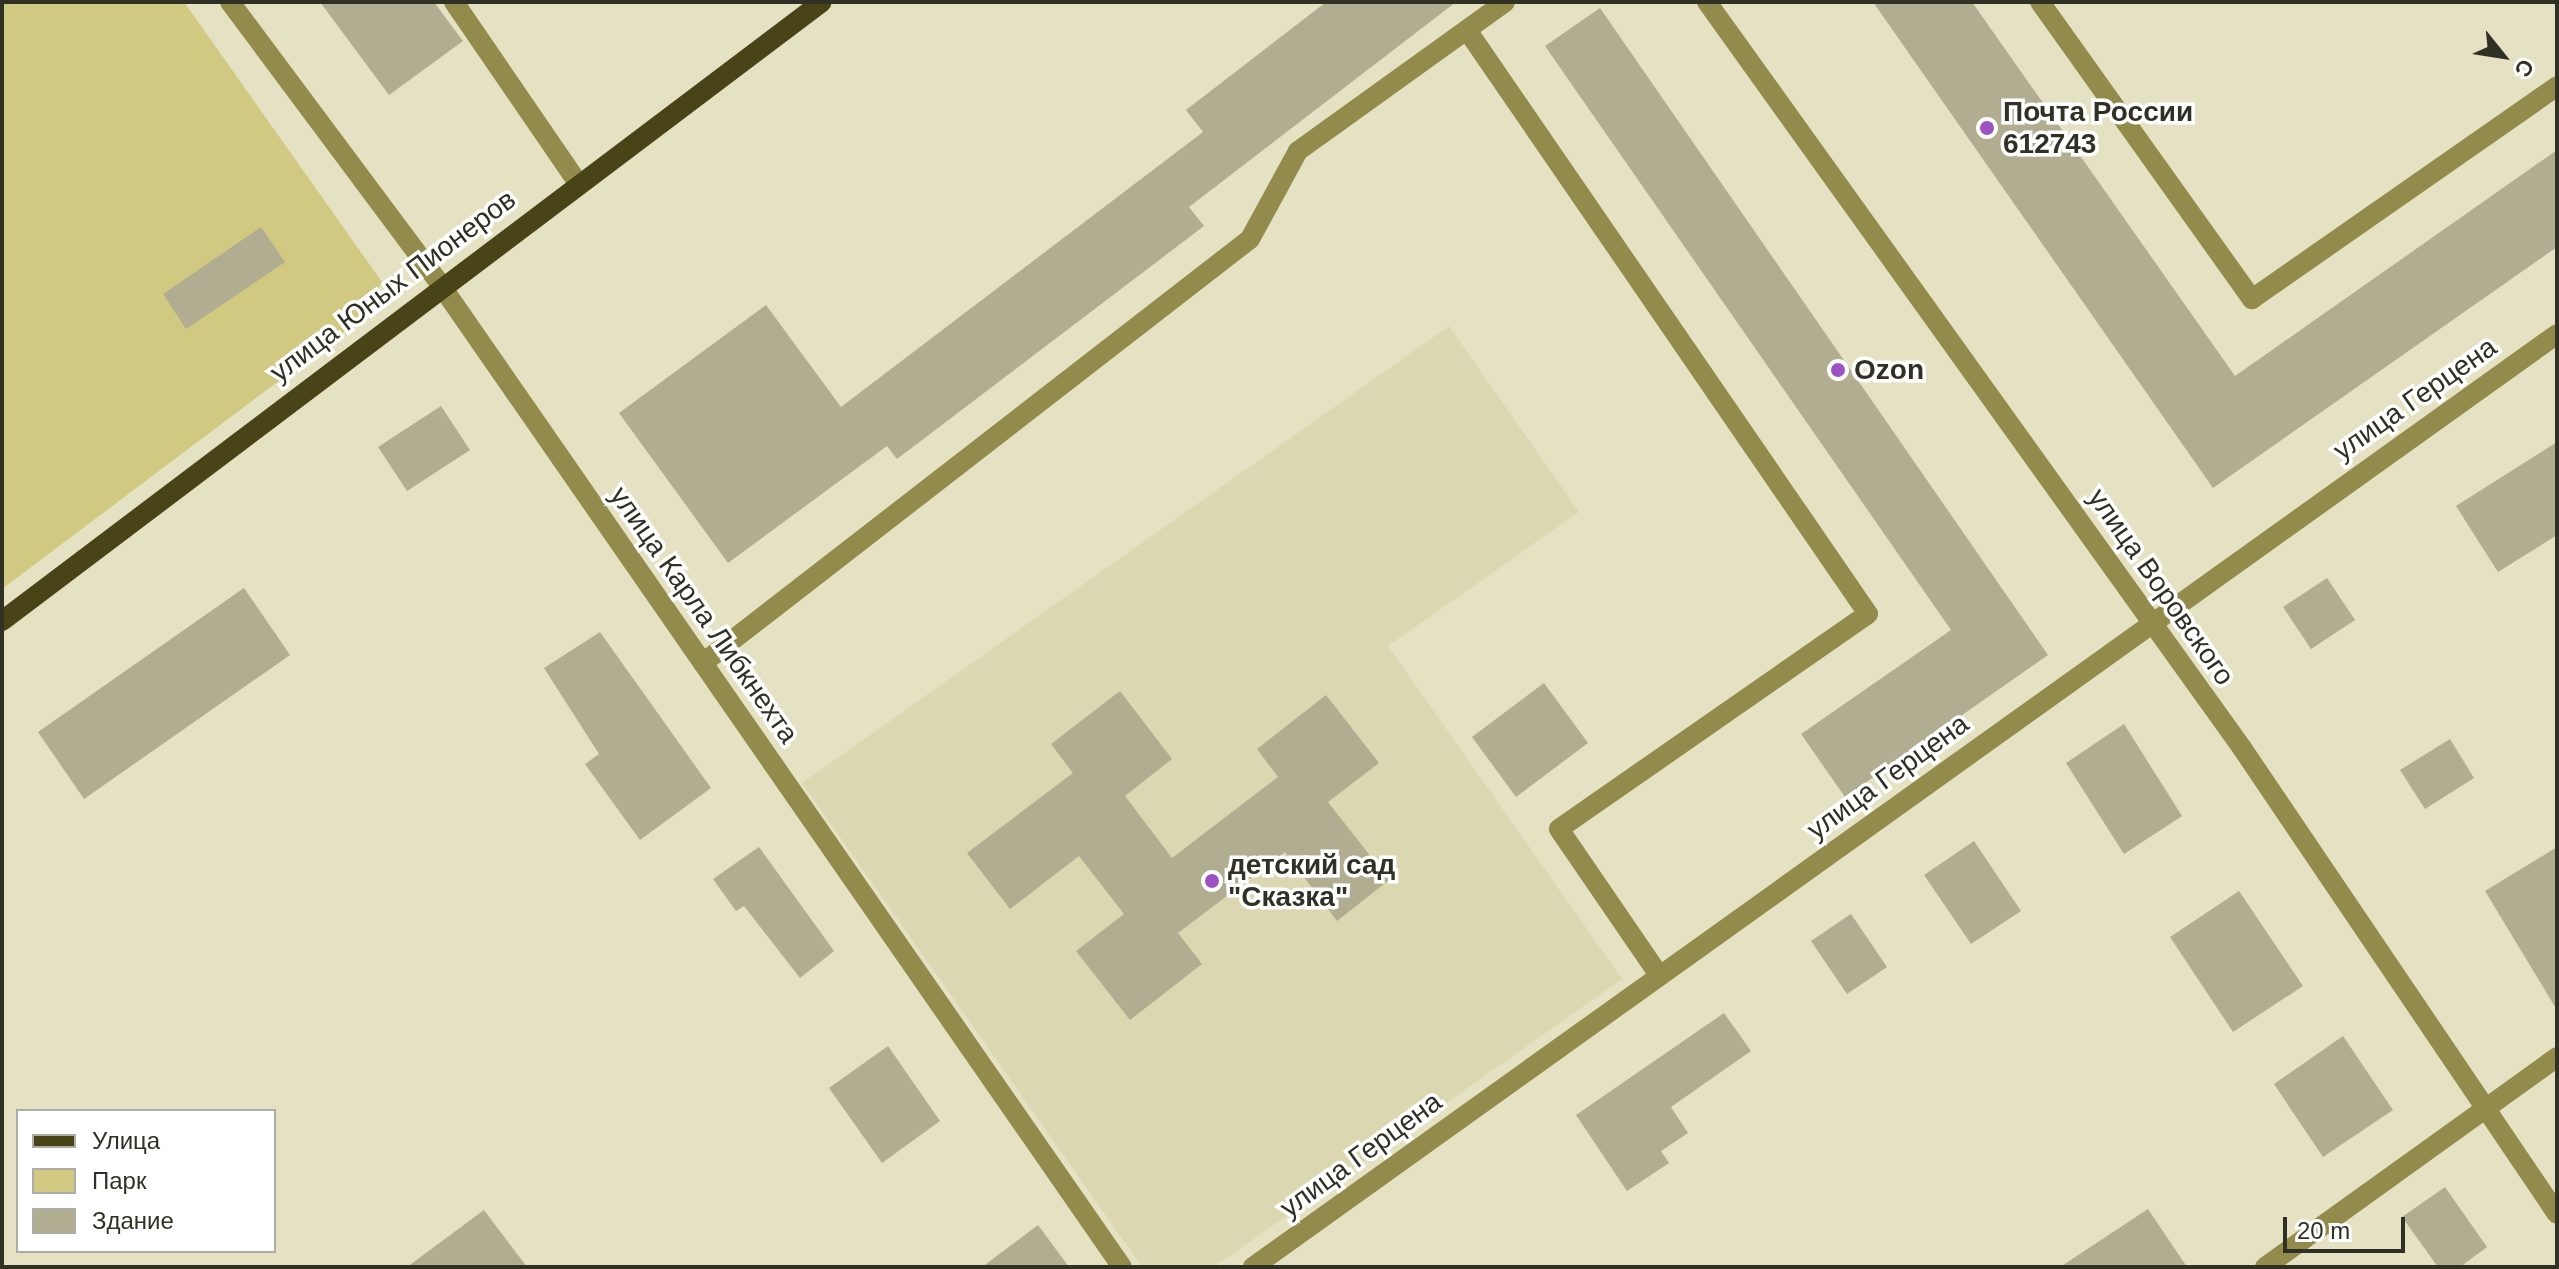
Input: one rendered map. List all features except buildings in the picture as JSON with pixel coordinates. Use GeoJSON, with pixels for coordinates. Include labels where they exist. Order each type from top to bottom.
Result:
{"type":"FeatureCollection","features":[{"type":"Feature","properties":{"kind":"main road","name":"улица Юных Пионеров"},"geometry":{"type":"LineString","coordinates":[[2,621],[440,284],[822,2]]}},
{"type":"Feature","properties":{"kind":"street","name":"улица Карла Либкнехта"},"geometry":{"type":"LineString","coordinates":[[230,2],[440,284],[1122,1267]]}},
{"type":"Feature","properties":{"kind":"street"},"geometry":{"type":"LineString","coordinates":[[454,2],[578,183]]}},
{"type":"Feature","properties":{"kind":"street"},"geometry":{"type":"LineString","coordinates":[[703,663],[1250,239],[1267,218],[1298,151],[1505,2]]}},
{"type":"Feature","properties":{"kind":"street","name":"улица Воровского"},"geometry":{"type":"LineString","coordinates":[[1707,2],[2152,621],[2557,1214]]}},
{"type":"Feature","properties":{"kind":"street"},"geometry":{"type":"LineString","coordinates":[[2040,2],[2252,299],[2557,86]]}},
{"type":"Feature","properties":{"kind":"street"},"geometry":{"type":"LineString","coordinates":[[1467,30],[1868,614],[1559,829],[1659,975]]}},
{"type":"Feature","properties":{"kind":"street","name":"улица Герцена"},"geometry":{"type":"LineString","coordinates":[[1253,1267],[2557,334]]}},
{"type":"Feature","properties":{"kind":"street"},"geometry":{"type":"LineString","coordinates":[[2265,1267],[2412,1166],[2484,1106],[2557,1057]]}},
{"type":"Feature","properties":{"kind":"shaded area","name":"детский сад \"Сказка\""},"geometry":{"type":"Polygon","coordinates":[[[1449,326],[1579,512],[1388,646],[1622,979],[1214,1267],[1142,1267],[802,783],[1449,326]]]}},
{"type":"Feature","properties":{"kind":"green space"},"geometry":{"type":"Polygon","coordinates":[[[2,2],[184,2],[382,282],[365,316],[2,589],[2,2]]]}},
{"type":"Feature","properties":{"kind":"place","name":"Почта России 612743"},"geometry":{"type":"Point","coordinates":[1987,128]}},
{"type":"Feature","properties":{"kind":"place","name":"Ozon"},"geometry":{"type":"Point","coordinates":[1838,370]}},
{"type":"Feature","properties":{"kind":"place","name":"детский сад \"Сказка\""},"geometry":{"type":"Point","coordinates":[1212,881]}}]}
